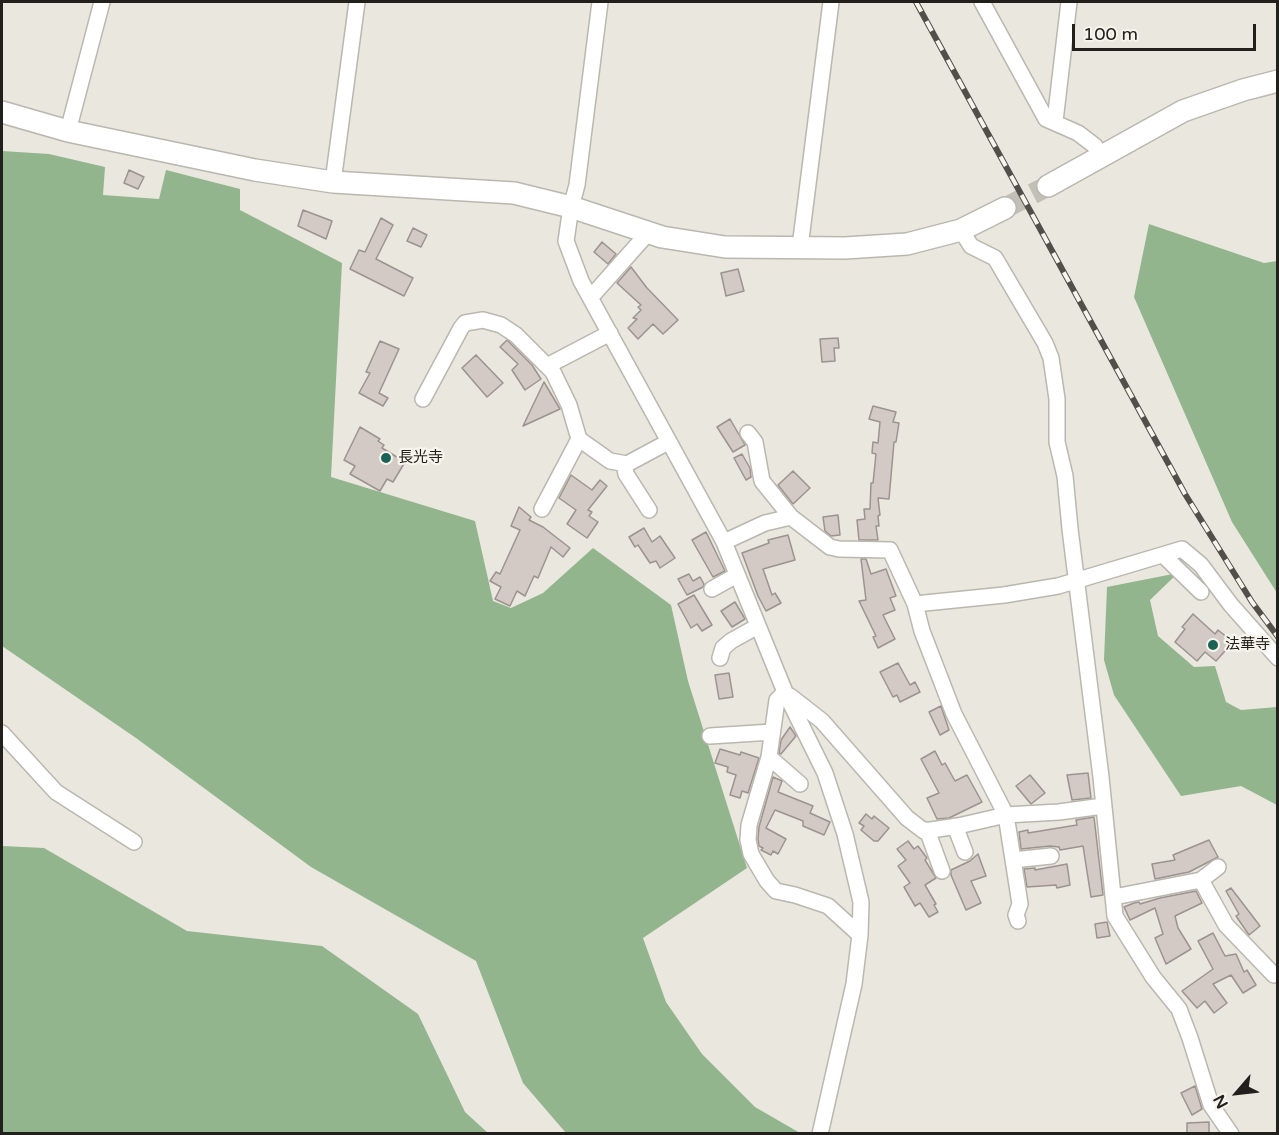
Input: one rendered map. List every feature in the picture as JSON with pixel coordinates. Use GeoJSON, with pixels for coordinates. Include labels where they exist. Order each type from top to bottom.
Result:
{"type":"FeatureCollection","features":[{"type":"Feature","properties":{"kind":"street"},"geometry":{"type":"LineString","coordinates":[[68,131],[102,2]]}},
{"type":"Feature","properties":{"kind":"street"},"geometry":{"type":"LineString","coordinates":[[333,182],[357,2]]}},
{"type":"Feature","properties":{"kind":"street"},"geometry":{"type":"LineString","coordinates":[[600,2],[579,174],[566,240],[581,281],[724,542],[785,692],[825,773],[836,801],[861,902],[860,935],[854,984],[819,1134]]}},
{"type":"Feature","properties":{"kind":"street"},"geometry":{"type":"LineString","coordinates":[[800,247],[831,2]]}},
{"type":"Feature","properties":{"kind":"street"},"geometry":{"type":"LineString","coordinates":[[982,2],[1046,118],[1087,139],[1101,156]]}},
{"type":"Feature","properties":{"kind":"street"},"geometry":{"type":"LineString","coordinates":[[1055,121],[1069,2]]}},
{"type":"Feature","properties":{"kind":"street"},"geometry":{"type":"LineString","coordinates":[[1048,186],[1183,111],[1278,81]]}},
{"type":"Feature","properties":{"kind":"street"},"geometry":{"type":"LineString","coordinates":[[2,112],[68,131],[253,170],[333,182],[514,193],[571,207],[662,237],[725,247],[845,248],[907,244],[961,230],[1005,208]]}},
{"type":"Feature","properties":{"kind":"street"},"geometry":{"type":"LineString","coordinates":[[961,230],[971,246],[995,258],[1045,343],[1051,358],[1057,399],[1057,442],[1065,476],[1115,916],[1153,977],[1179,1009],[1211,1105],[1231,1134]]}},
{"type":"Feature","properties":{"kind":"street"},"geometry":{"type":"LineString","coordinates":[[591,297],[648,233]]}},
{"type":"Feature","properties":{"kind":"street"},"geometry":{"type":"LineString","coordinates":[[423,399],[461,328],[465,323],[483,320],[501,325],[516,335],[553,372],[569,405],[579,438],[610,461],[627,464],[668,442]]}},
{"type":"Feature","properties":{"kind":"street"},"geometry":{"type":"LineString","coordinates":[[547,366],[610,333]]}},
{"type":"Feature","properties":{"kind":"street"},"geometry":{"type":"LineString","coordinates":[[748,433],[755,442],[762,481],[791,517],[830,547],[890,550],[915,604],[922,631],[954,714],[1006,815],[1020,904],[1016,915],[1018,921]]}},
{"type":"Feature","properties":{"kind":"street"},"geometry":{"type":"LineString","coordinates":[[542,509],[579,438]]}},
{"type":"Feature","properties":{"kind":"street"},"geometry":{"type":"LineString","coordinates":[[624,464],[626,474],[649,510]]}},
{"type":"Feature","properties":{"kind":"street"},"geometry":{"type":"LineString","coordinates":[[724,542],[765,524],[791,517]]}},
{"type":"Feature","properties":{"kind":"street"},"geometry":{"type":"LineString","coordinates":[[915,604],[1004,595],[1077,581],[1182,549],[1191,556],[1278,658]]}},
{"type":"Feature","properties":{"kind":"street"},"geometry":{"type":"LineString","coordinates":[[1163,555],[1201,592]]}},
{"type":"Feature","properties":{"kind":"street"},"geometry":{"type":"LineString","coordinates":[[712,589],[737,575]]}},
{"type":"Feature","properties":{"kind":"street"},"geometry":{"type":"LineString","coordinates":[[720,658],[723,648],[731,641],[758,626]]}},
{"type":"Feature","properties":{"kind":"street"},"geometry":{"type":"LineString","coordinates":[[785,692],[822,721],[907,819],[924,831],[1006,815],[1059,812],[1103,806]]}},
{"type":"Feature","properties":{"kind":"street"},"geometry":{"type":"LineString","coordinates":[[785,692],[777,700],[769,757],[749,825],[748,840],[755,863],[776,891],[828,906],[860,935]]}},
{"type":"Feature","properties":{"kind":"street"},"geometry":{"type":"LineString","coordinates":[[710,736],[772,732]]}},
{"type":"Feature","properties":{"kind":"street"},"geometry":{"type":"LineString","coordinates":[[2,733],[56,792],[134,842]]}},
{"type":"Feature","properties":{"kind":"street"},"geometry":{"type":"LineString","coordinates":[[769,757],[800,784]]}},
{"type":"Feature","properties":{"kind":"street"},"geometry":{"type":"LineString","coordinates":[[955,826],[965,852]]}},
{"type":"Feature","properties":{"kind":"street"},"geometry":{"type":"LineString","coordinates":[[927,830],[942,872]]}},
{"type":"Feature","properties":{"kind":"street"},"geometry":{"type":"LineString","coordinates":[[1013,860],[1051,856]]}},
{"type":"Feature","properties":{"kind":"street"},"geometry":{"type":"LineString","coordinates":[[1114,897],[1201,880],[1218,867]]}},
{"type":"Feature","properties":{"kind":"street"},"geometry":{"type":"LineString","coordinates":[[1201,880],[1226,925],[1274,975]]}},
{"type":"Feature","properties":{"kind":"green space"},"geometry":{"type":"Polygon","coordinates":[[[2,151],[49,154],[105,167],[103,195],[159,199],[166,170],[240,189],[240,210],[342,263],[331,477],[475,521],[493,601],[511,608],[543,593],[593,548],[671,605],[688,681],[747,868],[643,938],[666,1002],[702,1054],[755,1107],[800,1133],[566,1133],[523,1083],[476,961],[311,867],[136,738],[2,646],[2,151]]]}},
{"type":"Feature","properties":{"kind":"green space"},"geometry":{"type":"Polygon","coordinates":[[[1149,224],[1264,263],[1277,261],[1277,593],[1232,522],[1134,297],[1149,224]]]}},
{"type":"Feature","properties":{"kind":"green space"},"geometry":{"type":"Polygon","coordinates":[[[1178,573],[1150,600],[1158,636],[1194,667],[1215,666],[1226,702],[1241,710],[1277,707],[1277,805],[1241,786],[1181,796],[1114,695],[1104,660],[1107,587],[1178,573]]]}},
{"type":"Feature","properties":{"kind":"green space"},"geometry":{"type":"Polygon","coordinates":[[[2,846],[44,848],[187,931],[322,946],[418,1014],[465,1112],[488,1133],[2,1133],[2,846]]]}},
{"type":"Feature","properties":{"kind":"building"},"geometry":{"type":"Polygon","coordinates":[[[129,170],[144,177],[138,189],[124,183],[129,170]]]}},
{"type":"Feature","properties":{"kind":"building"},"geometry":{"type":"Polygon","coordinates":[[[303,210],[332,221],[326,239],[298,226],[303,210]]]}},
{"type":"Feature","properties":{"kind":"building"},"geometry":{"type":"Polygon","coordinates":[[[381,218],[393,225],[376,259],[413,278],[404,296],[350,269],[359,250],[365,252],[381,218]]]}},
{"type":"Feature","properties":{"kind":"building"},"geometry":{"type":"Polygon","coordinates":[[[413,228],[427,235],[421,247],[407,241],[413,228]]]}},
{"type":"Feature","properties":{"kind":"building"},"geometry":{"type":"Polygon","coordinates":[[[602,242],[616,254],[608,264],[594,252],[602,242]]]}},
{"type":"Feature","properties":{"kind":"building"},"geometry":{"type":"Polygon","coordinates":[[[631,267],[647,288],[678,320],[663,334],[653,324],[638,339],[628,328],[637,319],[633,318],[641,310],[638,307],[641,305],[617,283],[631,267]]]}},
{"type":"Feature","properties":{"kind":"building"},"geometry":{"type":"Polygon","coordinates":[[[738,269],[744,291],[726,296],[721,273],[738,269]]]}},
{"type":"Feature","properties":{"kind":"building"},"geometry":{"type":"Polygon","coordinates":[[[838,338],[839,348],[834,348],[835,361],[822,362],[820,339],[838,338]]]}},
{"type":"Feature","properties":{"kind":"building"},"geometry":{"type":"Polygon","coordinates":[[[507,340],[532,365],[541,379],[525,390],[512,370],[518,364],[500,347],[507,340]]]}},
{"type":"Feature","properties":{"kind":"building"},"geometry":{"type":"Polygon","coordinates":[[[380,341],[399,349],[379,393],[388,398],[383,406],[359,393],[370,373],[366,372],[380,341]]]}},
{"type":"Feature","properties":{"kind":"building"},"geometry":{"type":"Polygon","coordinates":[[[476,355],[503,383],[487,397],[462,368],[476,355]]]}},
{"type":"Feature","properties":{"kind":"building"},"geometry":{"type":"Polygon","coordinates":[[[544,382],[560,409],[523,426],[544,382]]]}},
{"type":"Feature","properties":{"kind":"building"},"geometry":{"type":"Polygon","coordinates":[[[873,406],[896,412],[893,422],[899,423],[896,442],[894,442],[889,499],[878,498],[880,515],[878,516],[879,526],[876,526],[878,540],[859,540],[857,520],[865,519],[864,509],[870,509],[871,483],[873,483],[876,454],[872,453],[873,442],[878,443],[880,422],[869,419],[873,406]]]}},
{"type":"Feature","properties":{"kind":"building"},"geometry":{"type":"Polygon","coordinates":[[[730,419],[745,445],[733,452],[717,427],[730,419]]]}},
{"type":"Feature","properties":{"kind":"building","name":"長光寺"},"geometry":{"type":"Polygon","coordinates":[[[360,427],[380,439],[378,441],[384,445],[382,448],[405,462],[393,482],[387,479],[380,491],[350,474],[355,466],[344,460],[360,427]]]}},
{"type":"Feature","properties":{"kind":"building"},"geometry":{"type":"Polygon","coordinates":[[[742,454],[750,468],[751,477],[746,480],[734,458],[742,454]]]}},
{"type":"Feature","properties":{"kind":"building"},"geometry":{"type":"Polygon","coordinates":[[[793,471],[810,488],[793,504],[778,485],[793,471]]]}},
{"type":"Feature","properties":{"kind":"building"},"geometry":{"type":"Polygon","coordinates":[[[571,475],[592,490],[600,480],[607,486],[588,510],[592,512],[589,516],[598,522],[587,538],[567,524],[576,510],[559,498],[571,475]]]}},
{"type":"Feature","properties":{"kind":"building"},"geometry":{"type":"Polygon","coordinates":[[[519,507],[531,517],[529,520],[543,527],[570,548],[563,557],[551,547],[538,578],[534,576],[525,596],[517,591],[510,606],[495,599],[501,587],[490,581],[496,572],[500,574],[520,530],[511,526],[519,507]]]}},
{"type":"Feature","properties":{"kind":"building"},"geometry":{"type":"Polygon","coordinates":[[[838,515],[840,535],[831,536],[825,531],[823,517],[838,515]]]}},
{"type":"Feature","properties":{"kind":"building"},"geometry":{"type":"Polygon","coordinates":[[[644,528],[652,542],[660,536],[675,558],[660,568],[656,561],[650,563],[638,545],[635,547],[629,537],[644,528]]]}},
{"type":"Feature","properties":{"kind":"building"},"geometry":{"type":"Polygon","coordinates":[[[706,532],[725,571],[713,577],[692,540],[706,532]]]}},
{"type":"Feature","properties":{"kind":"building"},"geometry":{"type":"Polygon","coordinates":[[[788,535],[795,560],[763,569],[772,595],[775,593],[781,603],[766,611],[742,553],[769,543],[768,540],[788,535]]]}},
{"type":"Feature","properties":{"kind":"building"},"geometry":{"type":"Polygon","coordinates":[[[861,559],[866,559],[871,574],[886,569],[896,596],[890,598],[895,610],[883,615],[895,639],[878,648],[873,637],[876,636],[859,601],[866,600],[861,559]]]}},
{"type":"Feature","properties":{"kind":"building"},"geometry":{"type":"Polygon","coordinates":[[[689,574],[693,581],[700,577],[704,584],[703,587],[687,595],[678,579],[689,574]]]}},
{"type":"Feature","properties":{"kind":"building"},"geometry":{"type":"Polygon","coordinates":[[[694,595],[712,625],[702,631],[697,624],[691,628],[678,604],[694,595]]]}},
{"type":"Feature","properties":{"kind":"building"},"geometry":{"type":"Polygon","coordinates":[[[735,602],[745,619],[732,627],[721,611],[735,602]]]}},
{"type":"Feature","properties":{"kind":"building"},"geometry":{"type":"Polygon","coordinates":[[[1193,614],[1215,634],[1218,630],[1233,642],[1216,661],[1205,652],[1197,661],[1175,642],[1185,629],[1182,627],[1193,614]]]}},
{"type":"Feature","properties":{"kind":"building"},"geometry":{"type":"Polygon","coordinates":[[[898,663],[910,685],[915,682],[920,692],[900,702],[897,695],[893,697],[880,672],[898,663]]]}},
{"type":"Feature","properties":{"kind":"building"},"geometry":{"type":"Polygon","coordinates":[[[729,673],[733,697],[719,699],[715,675],[729,673]]]}},
{"type":"Feature","properties":{"kind":"building"},"geometry":{"type":"Polygon","coordinates":[[[941,706],[949,730],[940,735],[929,712],[941,706]]]}},
{"type":"Feature","properties":{"kind":"building"},"geometry":{"type":"Polygon","coordinates":[[[790,727],[796,736],[781,754],[779,753],[781,740],[790,727]]]}},
{"type":"Feature","properties":{"kind":"building"},"geometry":{"type":"Polygon","coordinates":[[[720,749],[759,758],[748,793],[742,791],[740,798],[730,795],[736,775],[727,772],[728,767],[715,763],[720,749]]]}},
{"type":"Feature","properties":{"kind":"building"},"geometry":{"type":"Polygon","coordinates":[[[935,751],[942,765],[945,763],[955,781],[967,775],[982,802],[949,818],[937,819],[927,798],[939,793],[921,759],[935,751]]]}},
{"type":"Feature","properties":{"kind":"building"},"geometry":{"type":"Polygon","coordinates":[[[1088,773],[1091,798],[1072,800],[1067,775],[1088,773]]]}},
{"type":"Feature","properties":{"kind":"building"},"geometry":{"type":"Polygon","coordinates":[[[1030,775],[1045,793],[1031,804],[1016,786],[1030,775]]]}},
{"type":"Feature","properties":{"kind":"building"},"geometry":{"type":"Polygon","coordinates":[[[773,777],[782,781],[778,792],[813,806],[810,813],[830,822],[824,835],[803,826],[803,821],[775,810],[766,828],[786,839],[778,854],[773,851],[771,855],[761,850],[763,848],[759,846],[758,839],[759,827],[773,777]]]}},
{"type":"Feature","properties":{"kind":"building"},"geometry":{"type":"Polygon","coordinates":[[[866,814],[872,819],[874,816],[889,828],[878,841],[874,841],[861,830],[864,826],[859,823],[866,814]]]}},
{"type":"Feature","properties":{"kind":"building"},"geometry":{"type":"Polygon","coordinates":[[[1094,817],[1103,895],[1091,897],[1083,846],[1060,850],[1059,847],[1050,846],[1021,849],[1019,832],[1028,830],[1028,833],[1077,825],[1076,820],[1094,817]]]}},
{"type":"Feature","properties":{"kind":"building"},"geometry":{"type":"Polygon","coordinates":[[[1209,840],[1218,857],[1189,872],[1155,879],[1152,864],[1175,860],[1173,855],[1209,840]]]}},
{"type":"Feature","properties":{"kind":"building"},"geometry":{"type":"Polygon","coordinates":[[[908,841],[914,849],[918,846],[927,858],[925,860],[936,878],[925,885],[938,912],[929,917],[920,903],[915,906],[904,887],[910,883],[898,866],[906,860],[897,849],[908,841]]]}},
{"type":"Feature","properties":{"kind":"building"},"geometry":{"type":"Polygon","coordinates":[[[978,854],[986,876],[971,881],[981,903],[966,910],[951,870],[970,861],[978,854]]]}},
{"type":"Feature","properties":{"kind":"building"},"geometry":{"type":"Polygon","coordinates":[[[1067,864],[1070,885],[1057,888],[1056,885],[1027,887],[1024,869],[1035,868],[1035,870],[1067,864]]]}},
{"type":"Feature","properties":{"kind":"building"},"geometry":{"type":"Polygon","coordinates":[[[1231,888],[1260,926],[1249,935],[1236,916],[1239,914],[1226,891],[1231,888]]]}},
{"type":"Feature","properties":{"kind":"building"},"geometry":{"type":"Polygon","coordinates":[[[1196,891],[1202,903],[1175,916],[1178,928],[1191,949],[1166,964],[1155,938],[1163,934],[1155,908],[1130,920],[1124,907],[1196,891]]]}},
{"type":"Feature","properties":{"kind":"building"},"geometry":{"type":"Polygon","coordinates":[[[1107,922],[1110,936],[1097,938],[1095,924],[1107,922]]]}},
{"type":"Feature","properties":{"kind":"building"},"geometry":{"type":"Polygon","coordinates":[[[1213,933],[1225,956],[1236,954],[1244,972],[1247,970],[1256,985],[1243,993],[1231,975],[1213,984],[1227,1003],[1214,1013],[1205,1001],[1197,1008],[1182,991],[1213,969],[1198,941],[1213,933]]]}},
{"type":"Feature","properties":{"kind":"building"},"geometry":{"type":"Polygon","coordinates":[[[1195,1086],[1202,1109],[1192,1115],[1181,1093],[1195,1086]]]}},
{"type":"Feature","properties":{"kind":"building"},"geometry":{"type":"Polygon","coordinates":[[[1209,1122],[1209,1134],[1187,1134],[1187,1123],[1209,1122]]]}},
{"type":"Feature","properties":{"kind":"tunnel"},"geometry":{"type":"LineString","coordinates":[[1005,208],[1048,186]]}},
{"type":"Feature","properties":{"kind":"railway"},"geometry":{"type":"LineString","coordinates":[[916,2],[1185,494],[1252,602],[1278,637]]}},
{"type":"Feature","properties":{"kind":"place","name":"長光寺"},"geometry":{"type":"Point","coordinates":[386,458]}},
{"type":"Feature","properties":{"kind":"place","name":"法華寺"},"geometry":{"type":"Point","coordinates":[1213,645]}}]}
